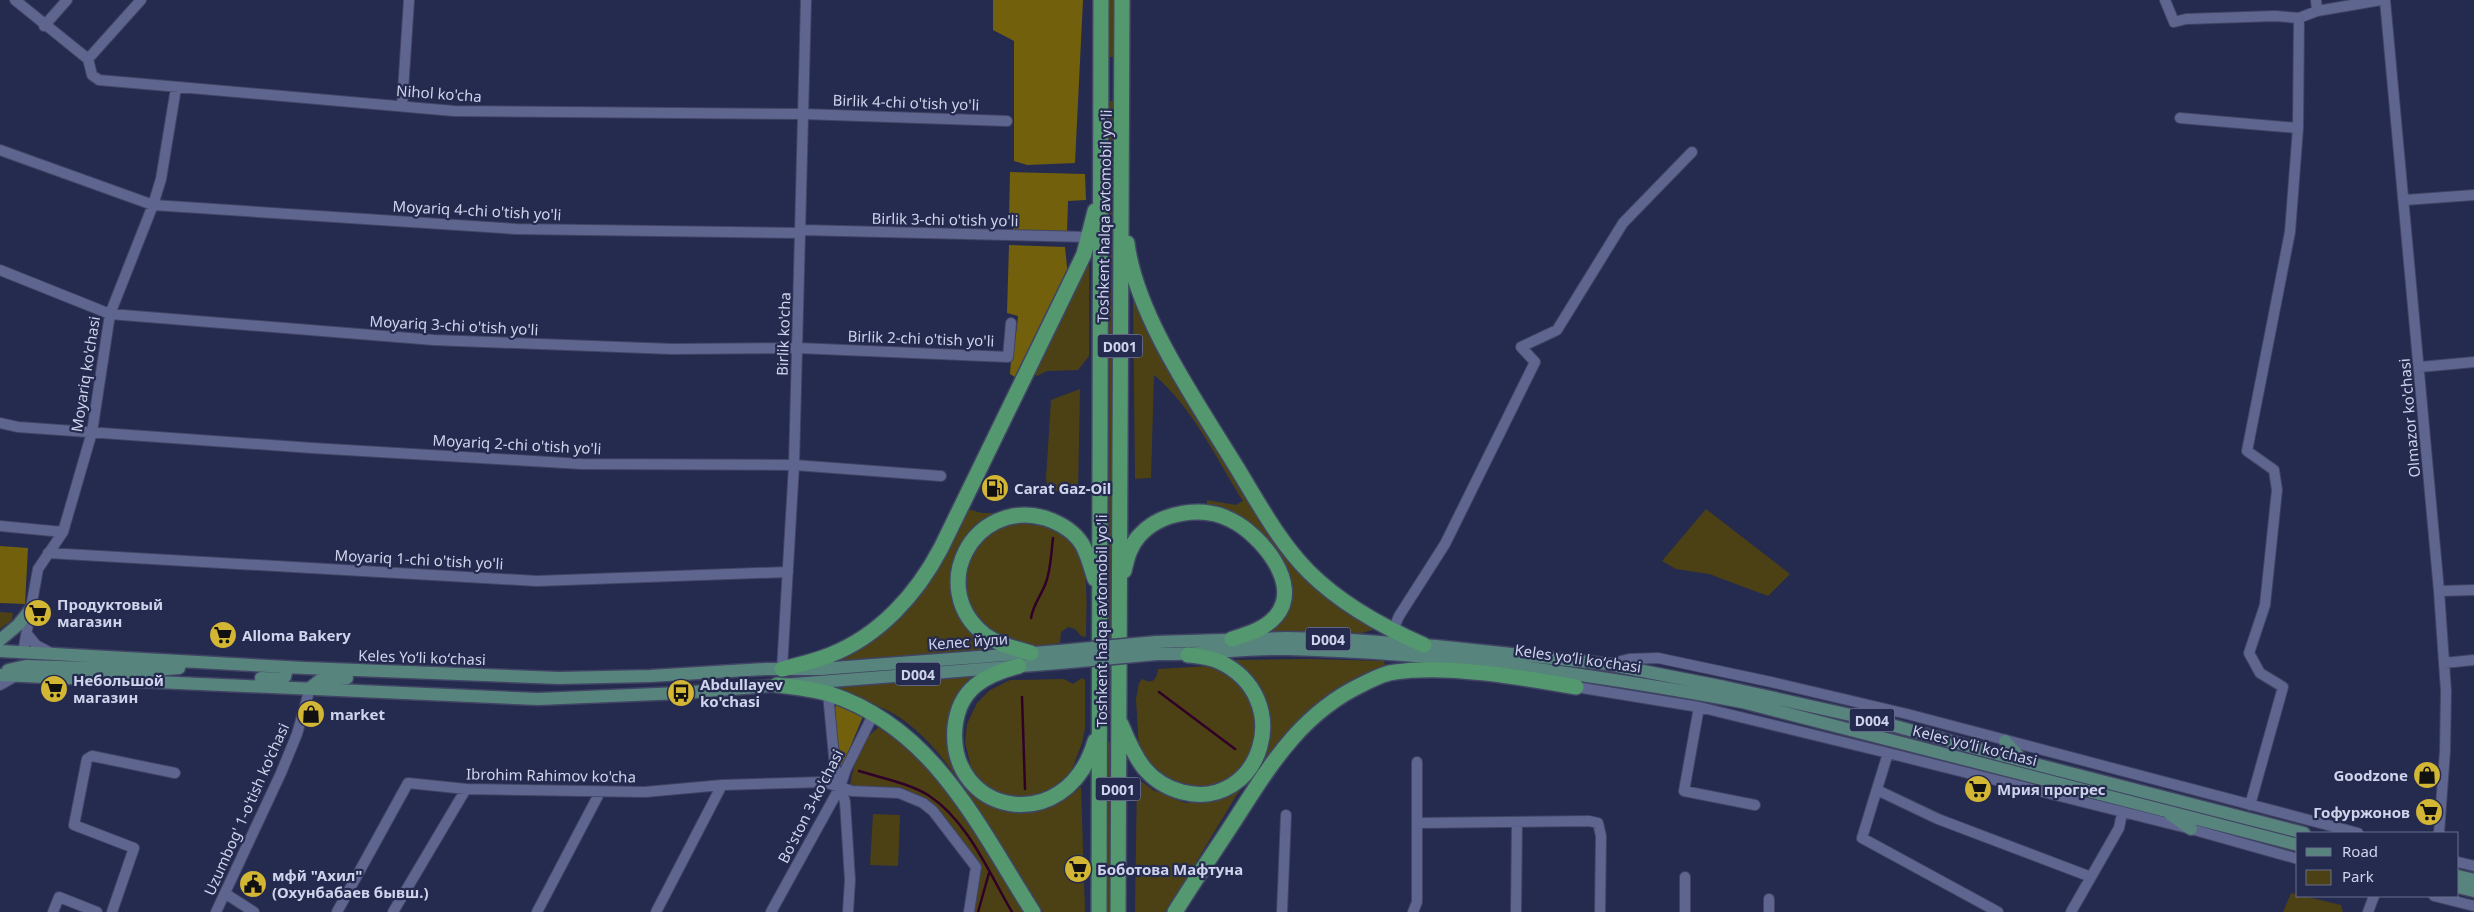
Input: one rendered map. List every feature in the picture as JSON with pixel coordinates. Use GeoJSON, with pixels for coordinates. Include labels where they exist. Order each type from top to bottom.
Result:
{"type":"FeatureCollection","features":[{"type":"Feature","properties":{"kind":"highway","name":"Toshkent halqa avtomobil yo'li"},"geometry":{"type":"LineString","coordinates":[[1099,912],[1101,0]]}},
{"type":"Feature","properties":{"kind":"highway","name":"Toshkent halqa avtomobil yo'li"},"geometry":{"type":"LineString","coordinates":[[1118,912],[1122,0]]}},
{"type":"Feature","properties":{"kind":"highway"},"geometry":{"type":"LineString","coordinates":[[1101,75],[1123,75]]}},
{"type":"Feature","properties":{"kind":"highway"},"geometry":{"type":"LineString","coordinates":[[782,669],[831,655],[853,644],[897,610],[914,591],[941,548],[1075,273],[1088,237],[1101,188]]}},
{"type":"Feature","properties":{"kind":"highway"},"geometry":{"type":"LineString","coordinates":[[1122,196],[1130,259],[1153,320],[1192,394],[1274,529],[1295,557],[1321,584],[1348,604],[1430,649]]}},
{"type":"Feature","properties":{"kind":"highway"},"geometry":{"type":"LineString","coordinates":[[1119,589],[1130,549],[1139,536],[1151,525],[1175,515],[1191,513],[1212,513],[1226,517],[1246,529],[1266,550],[1281,576],[1284,591],[1282,606],[1274,619],[1260,628],[1232,639]]}},
{"type":"Feature","properties":{"kind":"highway"},"geometry":{"type":"LineString","coordinates":[[1031,653],[995,641],[976,627],[966,612],[960,594],[960,565],[967,548],[980,531],[998,520],[1020,515],[1040,517],[1064,526],[1078,539],[1085,549],[1099,593]]}},
{"type":"Feature","properties":{"kind":"highway"},"geometry":{"type":"LineString","coordinates":[[1119,718],[1139,762],[1151,776],[1167,787],[1190,794],[1203,794],[1216,792],[1236,782],[1251,766],[1262,741],[1264,721],[1258,700],[1248,684],[1228,666],[1216,660],[1188,654]]}},
{"type":"Feature","properties":{"kind":"highway"},"geometry":{"type":"LineString","coordinates":[[1019,666],[989,675],[977,684],[962,703],[956,720],[955,741],[960,762],[971,780],[987,794],[1004,802],[1025,805],[1036,805],[1059,795],[1075,780],[1087,762],[1095,742],[1099,720]]}},
{"type":"Feature","properties":{"kind":"highway"},"geometry":{"type":"LineString","coordinates":[[1175,912],[1287,744],[1315,713],[1353,688],[1381,676],[1411,670],[1468,673],[1576,687]]}},
{"type":"Feature","properties":{"kind":"highway"},"geometry":{"type":"LineString","coordinates":[[777,685],[828,694],[874,713],[912,740],[947,778],[1033,912]]}},
{"type":"Feature","properties":{"kind":"main road"},"geometry":{"type":"LineString","coordinates":[[0,640],[18,625],[31,609]]}},
{"type":"Feature","properties":{"kind":"main road","name":"D004"},"geometry":{"type":"LineString","coordinates":[[1156,648],[1232,639],[1296,638],[1430,649]]}},
{"type":"Feature","properties":{"kind":"main road","name":"Келес йули"},"geometry":{"type":"LineString","coordinates":[[782,669],[820,669],[1031,653],[1059,657],[1156,648]]}},
{"type":"Feature","properties":{"kind":"main road","name":"D004"},"geometry":{"type":"LineString","coordinates":[[1156,648],[1188,654],[1286,649],[1430,649]]}},
{"type":"Feature","properties":{"kind":"main road","name":"Keles yoʻli koʻchasi"},"geometry":{"type":"LineString","coordinates":[[1430,649],[1607,664],[1724,687],[1873,720],[2023,761],[2300,832]]}},
{"type":"Feature","properties":{"kind":"main road","name":"Keles yoʻli koʻchasi"},"geometry":{"type":"LineString","coordinates":[[1430,649],[1742,702],[2296,843]]}},
{"type":"Feature","properties":{"kind":"main road","name":"Keles Yoʻli koʻchasi"},"geometry":{"type":"LineString","coordinates":[[0,651],[287,668],[559,678],[650,676],[782,669]]}},
{"type":"Feature","properties":{"kind":"main road"},"geometry":{"type":"LineString","coordinates":[[0,660],[23,652],[20,671]]}},
{"type":"Feature","properties":{"kind":"main road","name":"D004"},"geometry":{"type":"LineString","coordinates":[[777,685],[1019,666],[1059,657]]}},
{"type":"Feature","properties":{"kind":"main road"},"geometry":{"type":"LineString","coordinates":[[0,674],[20,671],[154,670],[222,664]]}},
{"type":"Feature","properties":{"kind":"main road"},"geometry":{"type":"LineString","coordinates":[[184,683],[224,677],[282,679],[286,677],[287,668]]}},
{"type":"Feature","properties":{"kind":"main road"},"geometry":{"type":"LineString","coordinates":[[1554,670],[1576,687]]}},
{"type":"Feature","properties":{"kind":"main road"},"geometry":{"type":"LineString","coordinates":[[20,671],[184,683],[538,699],[583,698],[777,685]]}},
{"type":"Feature","properties":{"kind":"main road"},"geometry":{"type":"LineString","coordinates":[[310,688],[320,680],[333,678],[419,680],[459,675]]}},
{"type":"Feature","properties":{"kind":"main road"},"geometry":{"type":"LineString","coordinates":[[444,694],[485,689],[552,690],[560,687],[559,678]]}},
{"type":"Feature","properties":{"kind":"main road"},"geometry":{"type":"LineString","coordinates":[[2005,740],[2023,761]]}},
{"type":"Feature","properties":{"kind":"main road"},"geometry":{"type":"LineString","coordinates":[[2164,809],[2191,830]]}},
{"type":"Feature","properties":{"kind":"main road"},"geometry":{"type":"LineString","coordinates":[[2459,876],[2474,880]]}},
{"type":"Feature","properties":{"kind":"main road"},"geometry":{"type":"LineString","coordinates":[[2459,887],[2474,892]]}},
{"type":"Feature","properties":{"kind":"street"},"geometry":{"type":"LineString","coordinates":[[15,0],[44,26],[88,59],[141,0]]}},
{"type":"Feature","properties":{"kind":"street"},"geometry":{"type":"LineString","coordinates":[[44,26],[67,0]]}},
{"type":"Feature","properties":{"kind":"street"},"geometry":{"type":"LineString","coordinates":[[402,106],[409,0]]}},
{"type":"Feature","properties":{"kind":"street","name":"Birlik ko'cha"},"geometry":{"type":"LineString","coordinates":[[782,669],[794,465],[806,0]]}},
{"type":"Feature","properties":{"kind":"street"},"geometry":{"type":"LineString","coordinates":[[2165,0],[2174,22],[2186,19],[2275,16],[2298,18],[2316,11],[2381,0]]}},
{"type":"Feature","properties":{"kind":"street"},"geometry":{"type":"LineString","coordinates":[[2316,0],[2316,11]]}},
{"type":"Feature","properties":{"kind":"street","name":"Olmazor ko'chasi"},"geometry":{"type":"LineString","coordinates":[[2385,0],[2420,367],[2444,664],[2445,751],[2439,832]]}},
{"type":"Feature","properties":{"kind":"street"},"geometry":{"type":"LineString","coordinates":[[2250,805],[2282,687],[2260,673],[2249,653],[2265,605],[2277,490],[2274,470],[2248,451],[2290,232],[2298,128],[2298,18]]}},
{"type":"Feature","properties":{"kind":"street","name":"Nihol ko'cha"},"geometry":{"type":"LineString","coordinates":[[88,59],[92,75],[99,80],[454,111],[803,114]]}},
{"type":"Feature","properties":{"kind":"street","name":"Moyariq ko'chasi"},"geometry":{"type":"LineString","coordinates":[[23,652],[38,570],[63,532],[92,432],[110,314],[153,205],[170,135],[176,88]]}},
{"type":"Feature","properties":{"kind":"street","name":"Birlik 4-chi o'tish yo'li"},"geometry":{"type":"LineString","coordinates":[[803,114],[1007,120]]}},
{"type":"Feature","properties":{"kind":"street"},"geometry":{"type":"LineString","coordinates":[[2180,118],[2298,128]]}},
{"type":"Feature","properties":{"kind":"street","name":"Moyariq 4-chi o'tish yo'li"},"geometry":{"type":"LineString","coordinates":[[0,150],[153,205],[516,229],[801,232]]}},
{"type":"Feature","properties":{"kind":"street"},"geometry":{"type":"LineString","coordinates":[[1393,630],[1399,616],[1445,544],[1535,362],[1522,347],[1557,330],[1623,223],[1692,152]]}},
{"type":"Feature","properties":{"kind":"street"},"geometry":{"type":"LineString","coordinates":[[2405,200],[2474,195]]}},
{"type":"Feature","properties":{"kind":"street","name":"Birlik 3-chi o'tish yo'li"},"geometry":{"type":"LineString","coordinates":[[801,232],[1088,237]]}},
{"type":"Feature","properties":{"kind":"street","name":"Moyariq 3-chi o'tish yo'li"},"geometry":{"type":"LineString","coordinates":[[0,270],[110,314],[434,340],[672,349],[798,348]]}},
{"type":"Feature","properties":{"kind":"street","name":"Birlik 2-chi o'tish yo'li"},"geometry":{"type":"LineString","coordinates":[[798,348],[1008,357],[1011,323]]}},
{"type":"Feature","properties":{"kind":"street"},"geometry":{"type":"LineString","coordinates":[[2420,367],[2474,362]]}},
{"type":"Feature","properties":{"kind":"street","name":"Moyariq 2-chi o'tish yo'li"},"geometry":{"type":"LineString","coordinates":[[0,423],[92,432],[582,464],[728,463],[794,465],[941,476]]}},
{"type":"Feature","properties":{"kind":"street"},"geometry":{"type":"LineString","coordinates":[[0,526],[63,532]]}},
{"type":"Feature","properties":{"kind":"street","name":"Moyariq 1-chi o'tish yo'li"},"geometry":{"type":"LineString","coordinates":[[48,553],[537,581],[788,572]]}},
{"type":"Feature","properties":{"kind":"street"},"geometry":{"type":"LineString","coordinates":[[2439,591],[2474,590]]}},
{"type":"Feature","properties":{"kind":"street"},"geometry":{"type":"LineString","coordinates":[[27,634],[36,644],[53,654]]}},
{"type":"Feature","properties":{"kind":"street","name":"Keles yoʻli koʻchasi"},"geometry":{"type":"LineString","coordinates":[[1607,664],[1629,659],[1658,658],[1771,682],[2005,740],[2354,832]]}},
{"type":"Feature","properties":{"kind":"street"},"geometry":{"type":"LineString","coordinates":[[2444,664],[2474,660]]}},
{"type":"Feature","properties":{"kind":"street"},"geometry":{"type":"LineString","coordinates":[[0,685],[20,671]]}},
{"type":"Feature","properties":{"kind":"street","name":"Keles yoʻli koʻchasi"},"geometry":{"type":"LineString","coordinates":[[1576,687],[1699,707],[1888,753],[2296,858]]}},
{"type":"Feature","properties":{"kind":"street","name":"Uzumbog' 1-o'tish ko'chasi"},"geometry":{"type":"LineString","coordinates":[[216,912],[281,773],[297,734],[310,688]]}},
{"type":"Feature","properties":{"kind":"street"},"geometry":{"type":"LineString","coordinates":[[828,694],[835,767],[845,802],[850,880],[848,912]]}},
{"type":"Feature","properties":{"kind":"street"},"geometry":{"type":"LineString","coordinates":[[1699,707],[1684,791],[1755,805]]}},
{"type":"Feature","properties":{"kind":"street","name":"Bo'ston 3-ko'chasi"},"geometry":{"type":"LineString","coordinates":[[771,912],[840,787],[846,769],[874,713]]}},
{"type":"Feature","properties":{"kind":"street"},"geometry":{"type":"LineString","coordinates":[[1888,753],[1862,838],[1998,912]]}},
{"type":"Feature","properties":{"kind":"street"},"geometry":{"type":"LineString","coordinates":[[112,912],[134,848],[74,825],[87,759],[92,756],[175,773]]}},
{"type":"Feature","properties":{"kind":"street"},"geometry":{"type":"LineString","coordinates":[[1413,912],[1417,902],[1418,762]]}},
{"type":"Feature","properties":{"kind":"street","name":"Ibrohim Rahimov ko'cha"},"geometry":{"type":"LineString","coordinates":[[337,912],[408,783],[466,790],[645,792],[722,785],[824,782],[852,791],[899,793],[912,796],[933,811],[976,867],[970,912]]}},
{"type":"Feature","properties":{"kind":"street"},"geometry":{"type":"LineString","coordinates":[[656,912],[722,785]]}},
{"type":"Feature","properties":{"kind":"street"},"geometry":{"type":"LineString","coordinates":[[393,912],[466,790]]}},
{"type":"Feature","properties":{"kind":"street"},"geometry":{"type":"LineString","coordinates":[[1878,790],[1938,819],[2091,877]]}},
{"type":"Feature","properties":{"kind":"street"},"geometry":{"type":"LineString","coordinates":[[537,912],[600,792]]}},
{"type":"Feature","properties":{"kind":"street"},"geometry":{"type":"LineString","coordinates":[[2071,912],[2119,828],[2122,814]]}},
{"type":"Feature","properties":{"kind":"street"},"geometry":{"type":"LineString","coordinates":[[1282,912],[1286,815]]}},
{"type":"Feature","properties":{"kind":"street"},"geometry":{"type":"LineString","coordinates":[[1418,823],[1590,821],[1598,824],[1601,836],[1600,912]]}},
{"type":"Feature","properties":{"kind":"street"},"geometry":{"type":"LineString","coordinates":[[1516,912],[1517,822]]}},
{"type":"Feature","properties":{"kind":"street"},"geometry":{"type":"LineString","coordinates":[[2459,862],[2474,866]]}},
{"type":"Feature","properties":{"kind":"street"},"geometry":{"type":"LineString","coordinates":[[1685,877],[1685,912]]}},
{"type":"Feature","properties":{"kind":"street"},"geometry":{"type":"LineString","coordinates":[[226,894],[254,912]]}},
{"type":"Feature","properties":{"kind":"street"},"geometry":{"type":"LineString","coordinates":[[53,912],[59,897],[97,912]]}},
{"type":"Feature","properties":{"kind":"street"},"geometry":{"type":"LineString","coordinates":[[2368,912],[2374,897]]}},
{"type":"Feature","properties":{"kind":"street"},"geometry":{"type":"LineString","coordinates":[[2438,897],[2474,906]]}},
{"type":"Feature","properties":{"kind":"street"},"geometry":{"type":"LineString","coordinates":[[1769,899],[1769,912]]}},
{"type":"Feature","properties":{"kind":"green space"},"geometry":{"type":"Polygon","coordinates":[[[1109,0],[1114,0],[1114,57],[1108,57],[1109,0]]]}},
{"type":"Feature","properties":{"kind":"green space"},"geometry":{"type":"Polygon","coordinates":[[[1109,101],[1115,101],[1113,714],[1107,714],[1109,101]]]}},
{"type":"Feature","properties":{"kind":"green space"},"geometry":{"type":"Polygon","coordinates":[[[1089,252],[1089,356],[1078,370],[1047,371],[1037,376],[1031,372],[1089,252]]]}},
{"type":"Feature","properties":{"kind":"green space"},"geometry":{"type":"Polygon","coordinates":[[[1133,297],[1281,552],[1309,581],[1379,628],[1362,633],[1264,631],[1274,625],[1282,565],[1207,507],[1207,500],[1236,505],[1243,501],[1192,418],[1168,388],[1154,375],[1151,478],[1135,479],[1133,297]]]}},
{"type":"Feature","properties":{"kind":"green space"},"geometry":{"type":"Polygon","coordinates":[[[1080,389],[1078,493],[1055,491],[1047,486],[1046,478],[1051,400],[1080,389]]]}},
{"type":"Feature","properties":{"kind":"green space"},"geometry":{"type":"Polygon","coordinates":[[[964,508],[982,513],[995,513],[976,526],[964,538],[956,553],[951,576],[957,611],[970,630],[994,649],[831,661],[870,638],[964,508]]]}},
{"type":"Feature","properties":{"kind":"green space"},"geometry":{"type":"Polygon","coordinates":[[[1706,509],[1790,574],[1768,596],[1709,574],[1676,569],[1662,561],[1706,509]]]}},
{"type":"Feature","properties":{"kind":"green space"},"geometry":{"type":"Polygon","coordinates":[[[1017,524],[1043,526],[1062,532],[1074,543],[1082,557],[1085,574],[1086,637],[1081,636],[1075,629],[1068,627],[1061,632],[1060,643],[1034,646],[1023,645],[1002,638],[977,620],[966,596],[966,570],[969,558],[985,537],[1000,529],[1017,524]]]}},
{"type":"Feature","properties":{"kind":"green space"},"geometry":{"type":"Polygon","coordinates":[[[0,612],[13,613],[12,620],[0,629],[0,612]]]}},
{"type":"Feature","properties":{"kind":"green space"},"geometry":{"type":"Polygon","coordinates":[[[1311,659],[1384,661],[1386,668],[1347,684],[1324,697],[1301,717],[1280,740],[1236,796],[1166,912],[1135,912],[1137,778],[1153,790],[1185,803],[1218,799],[1236,790],[1269,731],[1269,715],[1265,700],[1253,679],[1227,660],[1311,659]]]}},
{"type":"Feature","properties":{"kind":"green space"},"geometry":{"type":"Polygon","coordinates":[[[1209,666],[1246,686],[1260,726],[1248,762],[1234,776],[1217,786],[1197,789],[1159,777],[1139,751],[1136,699],[1139,683],[1142,679],[1146,681],[1154,680],[1158,669],[1209,666]]]}},
{"type":"Feature","properties":{"kind":"green space"},"geometry":{"type":"Polygon","coordinates":[[[978,676],[949,717],[949,746],[952,760],[1017,811],[1044,809],[1052,806],[1081,787],[1085,912],[1043,912],[946,762],[909,724],[877,705],[822,688],[978,676]]]}},
{"type":"Feature","properties":{"kind":"green space"},"geometry":{"type":"Polygon","coordinates":[[[1082,678],[1085,680],[1085,729],[1082,743],[1071,772],[1058,788],[1023,800],[996,792],[981,782],[971,767],[965,742],[967,724],[977,703],[990,690],[1010,680],[1064,679],[1073,684],[1082,678]]]}},
{"type":"Feature","properties":{"kind":"green space"},"geometry":{"type":"Polygon","coordinates":[[[884,725],[932,766],[1027,912],[974,912],[978,866],[948,823],[929,803],[908,791],[894,788],[850,786],[860,750],[870,735],[884,725]]]}},
{"type":"Feature","properties":{"kind":"green space"},"geometry":{"type":"Polygon","coordinates":[[[1106,742],[1112,742],[1111,912],[1106,912],[1106,742]]]}},
{"type":"Feature","properties":{"kind":"green space"},"geometry":{"type":"Polygon","coordinates":[[[873,814],[900,815],[898,866],[870,865],[873,814]]]}},
{"type":"Feature","properties":{"kind":"green space"},"geometry":{"type":"Polygon","coordinates":[[[2291,893],[2296,894],[2296,897],[2308,897],[2341,905],[2343,912],[2283,912],[2291,893]]]}},
{"type":"Feature","properties":{"kind":"shaded area"},"geometry":{"type":"Polygon","coordinates":[[[993,0],[1083,0],[1075,163],[1027,165],[1014,161],[1014,41],[993,30],[993,0]]]}},
{"type":"Feature","properties":{"kind":"shaded area"},"geometry":{"type":"Polygon","coordinates":[[[1010,172],[1085,174],[1086,200],[1068,201],[1067,234],[1015,232],[1009,220],[1010,172]]]}},
{"type":"Feature","properties":{"kind":"shaded area"},"geometry":{"type":"Polygon","coordinates":[[[1009,245],[1065,247],[1068,277],[1015,377],[1010,374],[1018,316],[1007,313],[1009,245]]]}},
{"type":"Feature","properties":{"kind":"shaded area"},"geometry":{"type":"Polygon","coordinates":[[[0,546],[28,548],[25,604],[0,603],[0,546]]]}},
{"type":"Feature","properties":{"kind":"shaded area"},"geometry":{"type":"Polygon","coordinates":[[[840,704],[864,714],[841,769],[839,769],[835,709],[836,705],[840,704]]]}},
{"type":"Feature","properties":{"kind":"waterway"},"geometry":{"type":"LineString","coordinates":[[1031,618],[1047,580],[1053,538]]}},
{"type":"Feature","properties":{"kind":"waterway"},"geometry":{"type":"LineString","coordinates":[[1159,692],[1235,749]]}},
{"type":"Feature","properties":{"kind":"waterway"},"geometry":{"type":"LineString","coordinates":[[1022,697],[1025,789]]}},
{"type":"Feature","properties":{"kind":"waterway"},"geometry":{"type":"LineString","coordinates":[[859,771],[912,787],[928,795],[942,806],[966,833],[1012,912]]}},
{"type":"Feature","properties":{"kind":"waterway"},"geometry":{"type":"LineString","coordinates":[[978,912],[989,873]]}},
{"type":"Feature","properties":{"kind":"place","name":"Carat Gaz-Oil"},"geometry":{"type":"Point","coordinates":[995,488]}},
{"type":"Feature","properties":{"kind":"place","name":"Продуктовый магазин"},"geometry":{"type":"Point","coordinates":[38,613]}},
{"type":"Feature","properties":{"kind":"place","name":"Alloma Bakery"},"geometry":{"type":"Point","coordinates":[223,635]}},
{"type":"Feature","properties":{"kind":"place","name":"Небольшой магазин"},"geometry":{"type":"Point","coordinates":[54,689]}},
{"type":"Feature","properties":{"kind":"place","name":"Abdullayev ko'chasi"},"geometry":{"type":"Point","coordinates":[681,693]}},
{"type":"Feature","properties":{"kind":"place","name":"market"},"geometry":{"type":"Point","coordinates":[311,714]}},
{"type":"Feature","properties":{"kind":"place","name":"Goodzone"},"geometry":{"type":"Point","coordinates":[2427,775]}},
{"type":"Feature","properties":{"kind":"place","name":"Мрия прогрес"},"geometry":{"type":"Point","coordinates":[1978,789]}},
{"type":"Feature","properties":{"kind":"place","name":"Гофуржонов"},"geometry":{"type":"Point","coordinates":[2429,812]}},
{"type":"Feature","properties":{"kind":"place","name":"Боботова Мафтуна"},"geometry":{"type":"Point","coordinates":[1078,869]}},
{"type":"Feature","properties":{"kind":"place","name":"мфй \"Ахил\" (Охунбабаев бывш.)"},"geometry":{"type":"Point","coordinates":[253,884]}}]}
